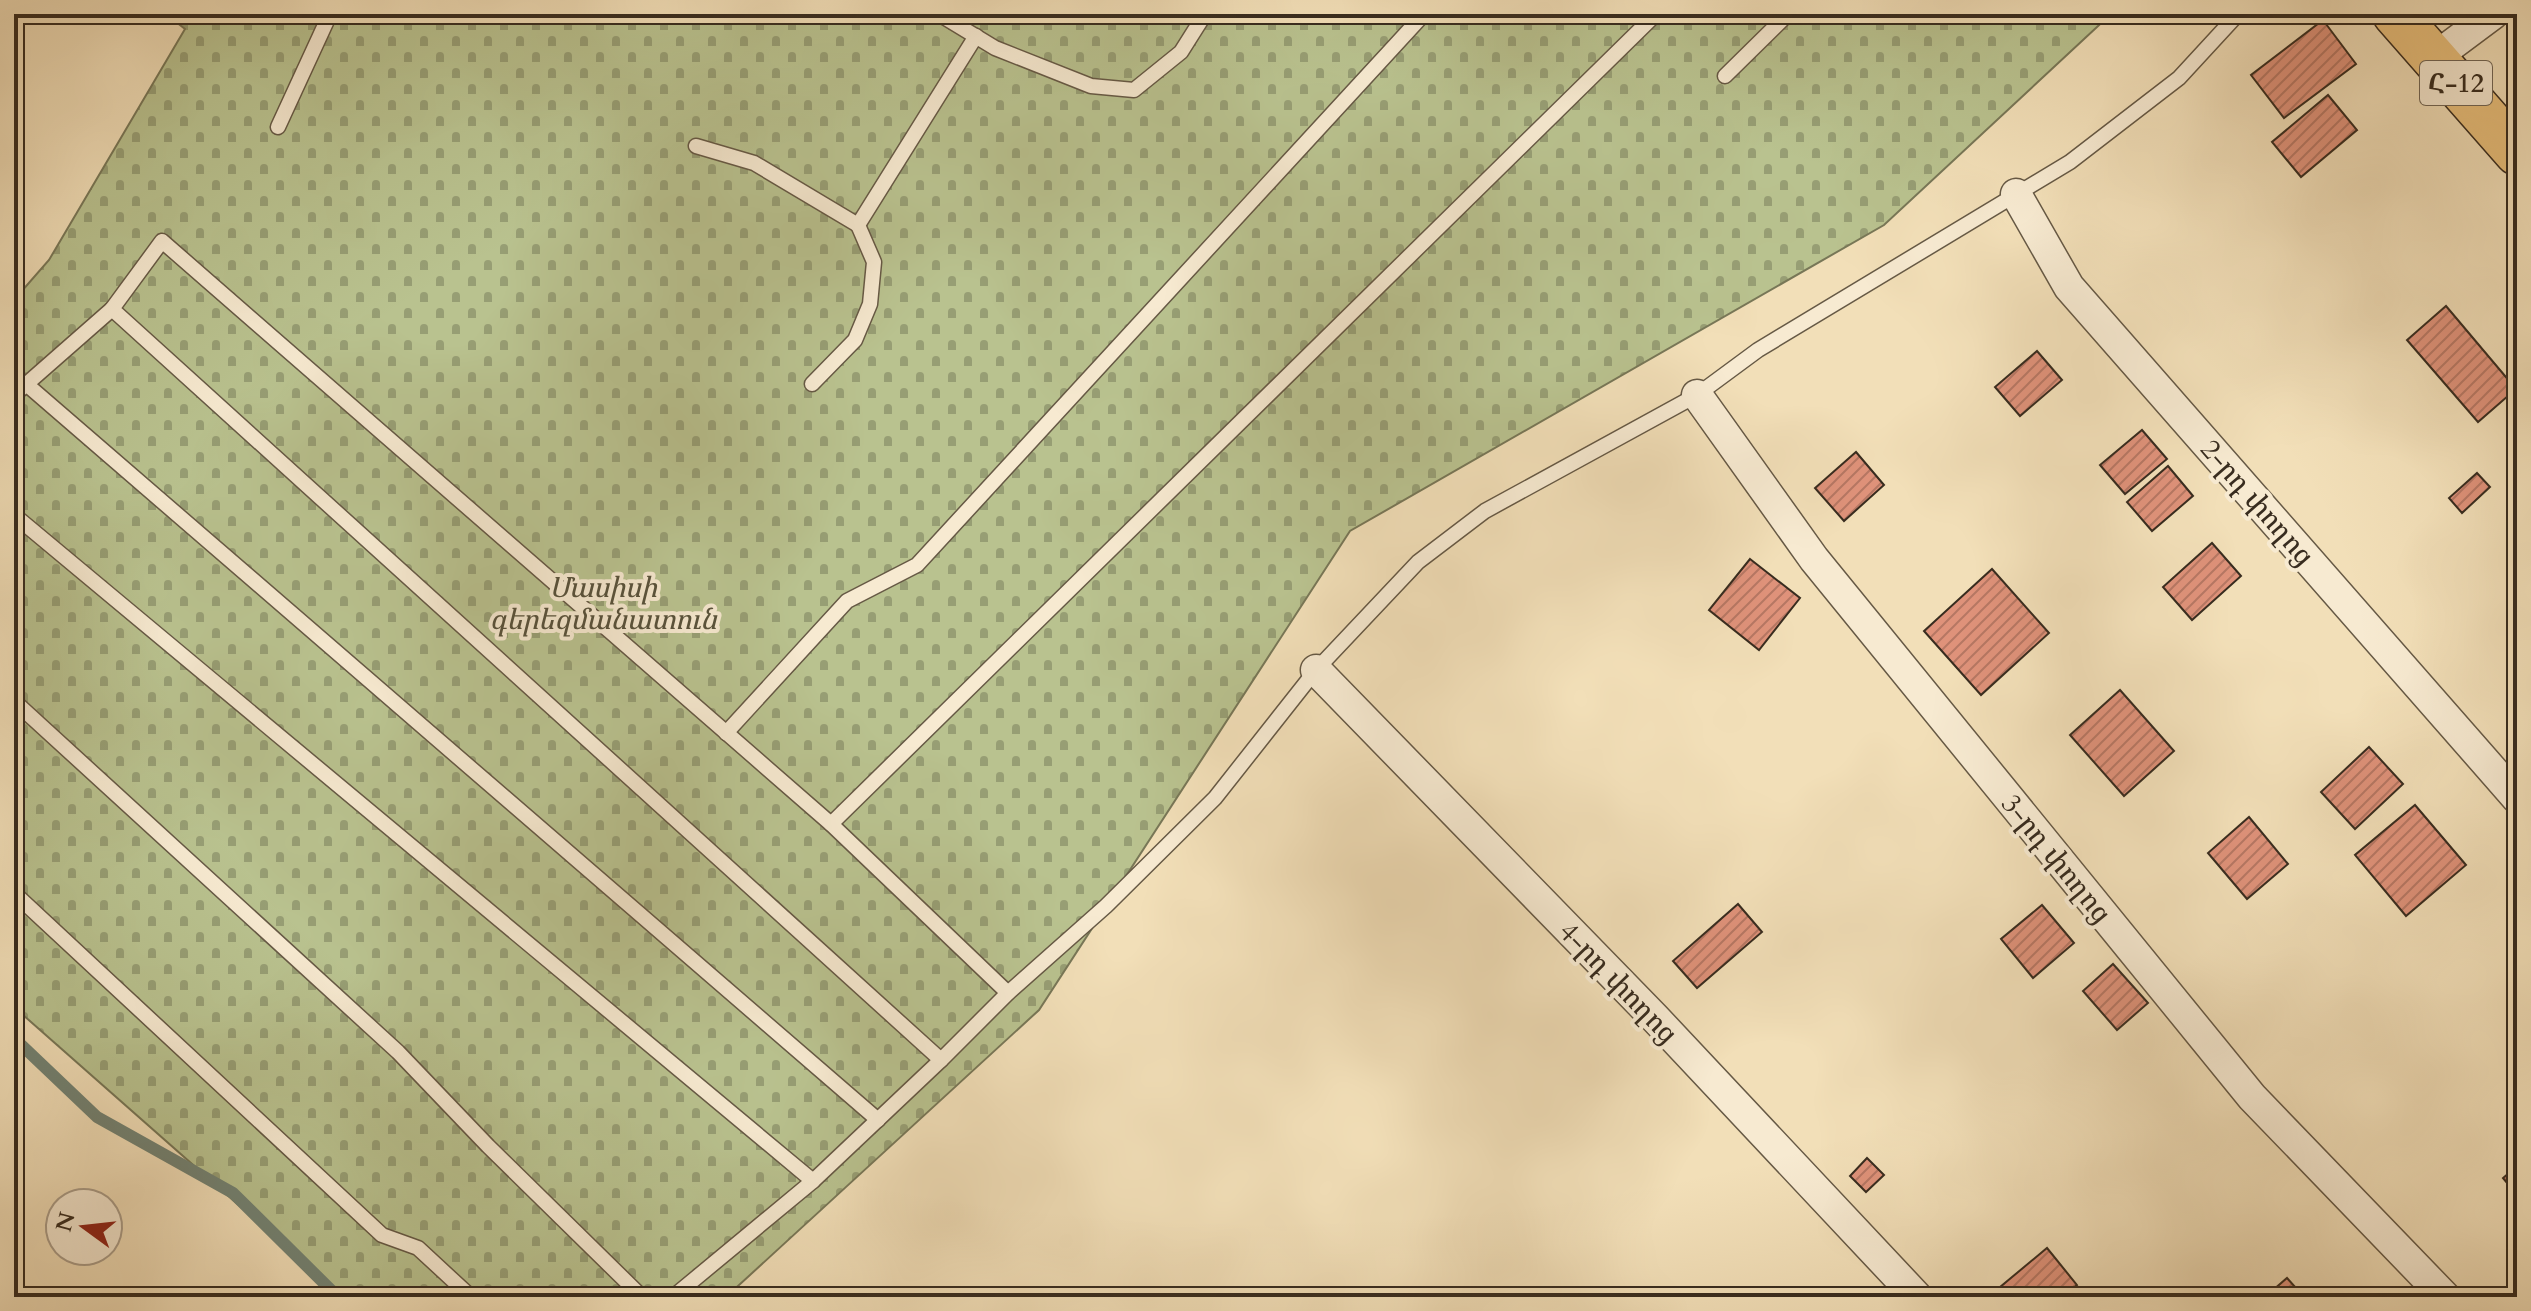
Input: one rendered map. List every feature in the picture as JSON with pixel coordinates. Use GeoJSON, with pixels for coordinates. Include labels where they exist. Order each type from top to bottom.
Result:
{"type":"FeatureCollection","features":[{"type":"Feature","properties":{"kind":"main road","name":"Հ-12"},"geometry":{"type":"LineString","coordinates":[[2395,14],[2517,153]]}},
{"type":"Feature","properties":{"kind":"street"},"geometry":{"type":"LineString","coordinates":[[2434,58],[2493,14]]}},
{"type":"Feature","properties":{"kind":"street","name":"2-րդ փողոց"},"geometry":{"type":"LineString","coordinates":[[2016,194],[2069,287],[2517,798]]}},
{"type":"Feature","properties":{"kind":"street","name":"3-րդ փողոց"},"geometry":{"type":"LineString","coordinates":[[1697,395],[1814,559],[2252,1097],[2445,1297]]}},
{"type":"Feature","properties":{"kind":"street","name":"4-րդ փողոց"},"geometry":{"type":"LineString","coordinates":[[1316,670],[1655,1018],[1917,1297]]}},
{"type":"Feature","properties":{"kind":"lane"},"geometry":{"type":"LineString","coordinates":[[278,127],[330,14]]}},
{"type":"Feature","properties":{"kind":"lane"},"geometry":{"type":"LineString","coordinates":[[939,14],[995,48],[1091,86],[1134,90],[1181,52],[1205,14]]}},
{"type":"Feature","properties":{"kind":"lane"},"geometry":{"type":"LineString","coordinates":[[726,733],[847,601],[917,565],[1424,14]]}},
{"type":"Feature","properties":{"kind":"lane"},"geometry":{"type":"LineString","coordinates":[[831,824],[1656,14]]}},
{"type":"Feature","properties":{"kind":"lane"},"geometry":{"type":"LineString","coordinates":[[1725,76],[1788,14]]}},
{"type":"Feature","properties":{"kind":"lane"},"geometry":{"type":"LineString","coordinates":[[673,1297],[813,1181],[1008,993],[1106,906],[1215,798],[1316,670],[1418,562],[1485,511],[1697,395],[1758,350],[2070,162],[2179,78],[2238,14]]}},
{"type":"Feature","properties":{"kind":"lane"},"geometry":{"type":"LineString","coordinates":[[858,225],[976,36]]}},
{"type":"Feature","properties":{"kind":"lane"},"geometry":{"type":"LineString","coordinates":[[696,146],[754,163],[858,225],[874,262],[870,304],[855,340],[812,384]]}},
{"type":"Feature","properties":{"kind":"lane"},"geometry":{"type":"LineString","coordinates":[[14,395],[112,309],[162,241],[831,824],[1008,993]]}},
{"type":"Feature","properties":{"kind":"lane"},"geometry":{"type":"LineString","coordinates":[[112,309],[941,1060]]}},
{"type":"Feature","properties":{"kind":"lane"},"geometry":{"type":"LineString","coordinates":[[25,383],[878,1120]]}},
{"type":"Feature","properties":{"kind":"lane"},"geometry":{"type":"LineString","coordinates":[[14,515],[813,1181]]}},
{"type":"Feature","properties":{"kind":"lane"},"geometry":{"type":"LineString","coordinates":[[14,701],[398,1052],[488,1146],[642,1297]]}},
{"type":"Feature","properties":{"kind":"lane"},"geometry":{"type":"LineString","coordinates":[[14,893],[382,1235],[418,1248],[471,1297]]}},
{"type":"Feature","properties":{"kind":"green space","name":"Մասիսի գերեզմանատուն"},"geometry":{"type":"Polygon","coordinates":[[[166,14],[2111,14],[1884,225],[1350,531],[1039,1010],[726,1297],[343,1297],[14,1007],[14,300],[49,260],[185,29],[166,14]]]}},
{"type":"Feature","properties":{"kind":"building"},"geometry":{"type":"Polygon","coordinates":[[[2323,20],[2356,64],[2284,118],[2251,75],[2323,20]]]}},
{"type":"Feature","properties":{"kind":"building"},"geometry":{"type":"Polygon","coordinates":[[[2328,95],[2357,130],[2301,177],[2272,142],[2328,95]]]}},
{"type":"Feature","properties":{"kind":"building"},"geometry":{"type":"Polygon","coordinates":[[[2446,306],[2516,389],[2478,422],[2407,340],[2446,306]]]}},
{"type":"Feature","properties":{"kind":"building"},"geometry":{"type":"Polygon","coordinates":[[[2037,351],[2062,380],[2020,416],[1995,387],[2037,351]]]}},
{"type":"Feature","properties":{"kind":"building"},"geometry":{"type":"Polygon","coordinates":[[[2142,430],[2167,459],[2125,494],[2100,465],[2142,430]]]}},
{"type":"Feature","properties":{"kind":"building"},"geometry":{"type":"Polygon","coordinates":[[[1856,452],[1884,485],[1844,521],[1815,488],[1856,452]]]}},
{"type":"Feature","properties":{"kind":"building"},"geometry":{"type":"Polygon","coordinates":[[[2168,466],[2193,496],[2152,531],[2127,502],[2168,466]]]}},
{"type":"Feature","properties":{"kind":"building"},"geometry":{"type":"Polygon","coordinates":[[[2477,473],[2490,487],[2462,513],[2449,498],[2477,473]]]}},
{"type":"Feature","properties":{"kind":"building"},"geometry":{"type":"Polygon","coordinates":[[[2212,543],[2241,576],[2192,620],[2163,587],[2212,543]]]}},
{"type":"Feature","properties":{"kind":"building"},"geometry":{"type":"Polygon","coordinates":[[[1750,559],[1800,598],[1759,650],[1709,610],[1750,559]]]}},
{"type":"Feature","properties":{"kind":"building"},"geometry":{"type":"Polygon","coordinates":[[[1992,569],[2049,633],[1981,695],[1924,631],[1992,569]]]}},
{"type":"Feature","properties":{"kind":"building"},"geometry":{"type":"Polygon","coordinates":[[[2120,690],[2174,751],[2124,796],[2070,735],[2120,690]]]}},
{"type":"Feature","properties":{"kind":"building"},"geometry":{"type":"Polygon","coordinates":[[[2369,747],[2403,784],[2355,829],[2321,792],[2369,747]]]}},
{"type":"Feature","properties":{"kind":"building"},"geometry":{"type":"Polygon","coordinates":[[[2415,805],[2466,865],[2406,916],[2355,855],[2415,805]]]}},
{"type":"Feature","properties":{"kind":"building"},"geometry":{"type":"Polygon","coordinates":[[[2249,817],[2288,864],[2247,899],[2208,853],[2249,817]]]}},
{"type":"Feature","properties":{"kind":"building"},"geometry":{"type":"Polygon","coordinates":[[[1738,904],[1762,932],[1697,988],[1673,961],[1738,904]]]}},
{"type":"Feature","properties":{"kind":"building"},"geometry":{"type":"Polygon","coordinates":[[[2042,905],[2074,943],[2033,978],[2001,939],[2042,905]]]}},
{"type":"Feature","properties":{"kind":"building"},"geometry":{"type":"Polygon","coordinates":[[[2113,964],[2148,1003],[2117,1030],[2083,991],[2113,964]]]}},
{"type":"Feature","properties":{"kind":"building"},"geometry":{"type":"Polygon","coordinates":[[[1867,1158],[1884,1175],[1866,1192],[1850,1176],[1867,1158]]]}},
{"type":"Feature","properties":{"kind":"building"},"geometry":{"type":"Polygon","coordinates":[[[2517,1166],[2517,1195],[2503,1178],[2517,1166]]]}},
{"type":"Feature","properties":{"kind":"building"},"geometry":{"type":"Polygon","coordinates":[[[2047,1248],[2077,1285],[2063,1297],[1988,1297],[2047,1248]]]}},
{"type":"Feature","properties":{"kind":"building"},"geometry":{"type":"Polygon","coordinates":[[[2287,1278],[2304,1297],[2265,1297],[2287,1278]]]}},
{"type":"Feature","properties":{"kind":"waterway"},"geometry":{"type":"LineString","coordinates":[[14,1038],[97,1117],[233,1193],[338,1297]]}}]}
